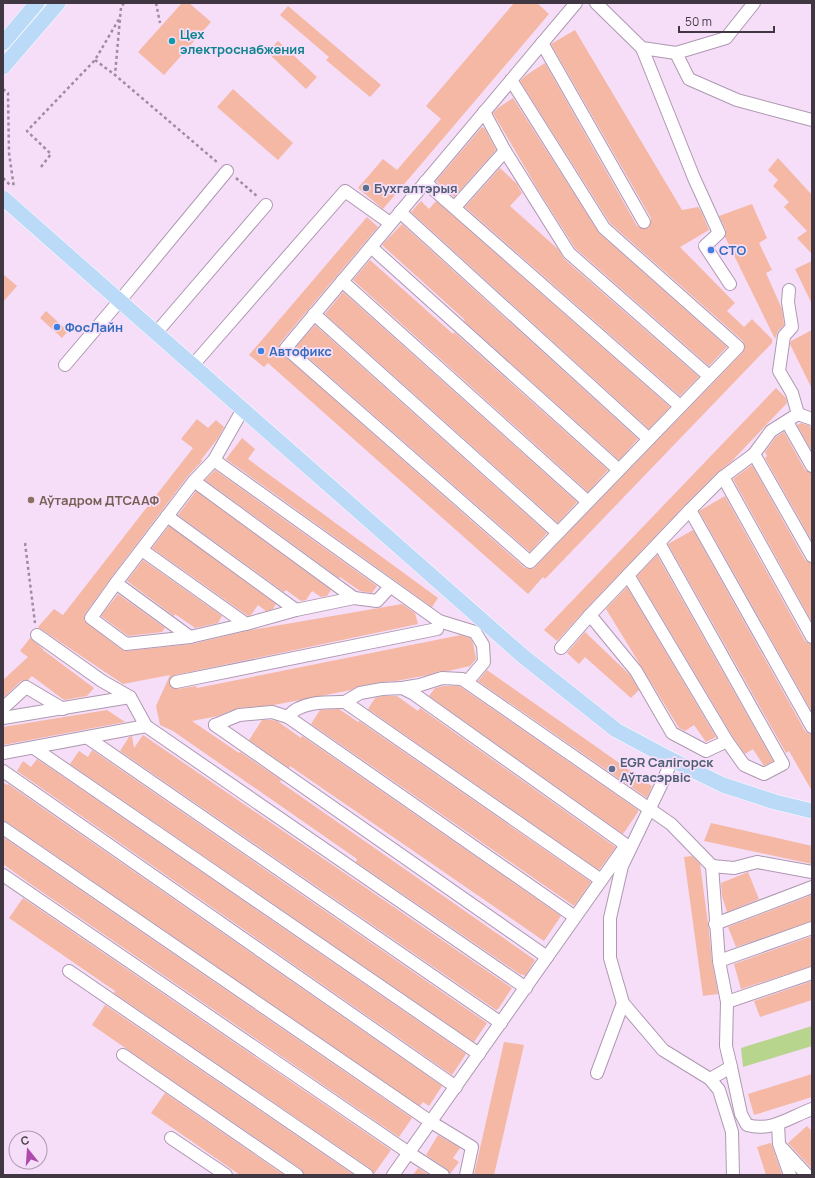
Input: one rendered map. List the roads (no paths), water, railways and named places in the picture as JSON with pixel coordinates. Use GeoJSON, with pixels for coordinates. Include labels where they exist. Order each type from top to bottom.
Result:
{"type":"FeatureCollection","features":[{"type":"Feature","properties":{"kind":"main road"},"geometry":{"type":"LineString","coordinates":[[3,43],[37,3]]}},
{"type":"Feature","properties":{"kind":"main road"},"geometry":{"type":"LineString","coordinates":[[3,67],[58,3]]}},
{"type":"Feature","properties":{"kind":"main road"},"geometry":{"type":"LineString","coordinates":[[8,193],[120,301],[156,333],[524,657],[616,730],[723,785],[775,802],[812,811]]}},
{"type":"Feature","properties":{"kind":"lane"},"geometry":{"type":"LineString","coordinates":[[511,80],[604,228],[738,347],[530,562],[286,348],[314,314],[371,247],[425,182],[542,43],[576,3]]}},
{"type":"Feature","properties":{"kind":"lane"},"geometry":{"type":"LineString","coordinates":[[596,3],[642,48],[694,178],[719,233],[706,246],[730,284]]}},
{"type":"Feature","properties":{"kind":"lane"},"geometry":{"type":"LineString","coordinates":[[642,48],[676,53],[726,38],[754,3]]}},
{"type":"Feature","properties":{"kind":"lane"},"geometry":{"type":"LineString","coordinates":[[542,43],[644,222]]}},
{"type":"Feature","properties":{"kind":"lane"},"geometry":{"type":"LineString","coordinates":[[676,53],[689,78],[737,100],[812,120]]}},
{"type":"Feature","properties":{"kind":"lane"},"geometry":{"type":"LineString","coordinates":[[484,112],[505,151],[569,252],[709,376]]}},
{"type":"Feature","properties":{"kind":"lane"},"geometry":{"type":"LineString","coordinates":[[455,207],[505,151]]}},
{"type":"Feature","properties":{"kind":"lane"},"geometry":{"type":"LineString","coordinates":[[65,365],[227,171]]}},
{"type":"Feature","properties":{"kind":"lane"},"geometry":{"type":"LineString","coordinates":[[425,182],[680,406]]}},
{"type":"Feature","properties":{"kind":"lane"},"geometry":{"type":"LineString","coordinates":[[193,365],[345,191],[390,224]]}},
{"type":"Feature","properties":{"kind":"lane"},"geometry":{"type":"LineString","coordinates":[[156,333],[262,202]]}},
{"type":"Feature","properties":{"kind":"lane"},"geometry":{"type":"LineString","coordinates":[[400,212],[649,439]]}},
{"type":"Feature","properties":{"kind":"lane"},"geometry":{"type":"LineString","coordinates":[[371,247],[619,470]]}},
{"type":"Feature","properties":{"kind":"lane"},"geometry":{"type":"LineString","coordinates":[[342,281],[588,502]]}},
{"type":"Feature","properties":{"kind":"lane"},"geometry":{"type":"LineString","coordinates":[[789,290],[788,302],[792,327],[784,336],[779,372],[792,393],[798,414]]}},
{"type":"Feature","properties":{"kind":"lane"},"geometry":{"type":"LineString","coordinates":[[314,314],[558,533]]}},
{"type":"Feature","properties":{"kind":"lane"},"geometry":{"type":"LineString","coordinates":[[243,409],[214,460],[194,481],[91,618],[126,644],[190,637],[246,624],[296,610],[354,598],[377,600],[390,587]]}},
{"type":"Feature","properties":{"kind":"lane"},"geometry":{"type":"LineString","coordinates":[[798,414],[812,419]]}},
{"type":"Feature","properties":{"kind":"lane"},"geometry":{"type":"LineString","coordinates":[[561,648],[590,615],[723,477],[754,454],[770,432],[798,414]]}},
{"type":"Feature","properties":{"kind":"lane"},"geometry":{"type":"LineString","coordinates":[[787,422],[812,466]]}},
{"type":"Feature","properties":{"kind":"lane"},"geometry":{"type":"LineString","coordinates":[[754,454],[812,556]]}},
{"type":"Feature","properties":{"kind":"lane"},"geometry":{"type":"LineString","coordinates":[[214,460],[439,621],[475,632],[482,645],[484,662],[467,682]]}},
{"type":"Feature","properties":{"kind":"lane"},"geometry":{"type":"LineString","coordinates":[[723,477],[812,637]]}},
{"type":"Feature","properties":{"kind":"lane"},"geometry":{"type":"LineString","coordinates":[[194,481],[354,598]]}},
{"type":"Feature","properties":{"kind":"lane"},"geometry":{"type":"LineString","coordinates":[[690,510],[812,727]]}},
{"type":"Feature","properties":{"kind":"lane"},"geometry":{"type":"LineString","coordinates":[[167,516],[296,610]]}},
{"type":"Feature","properties":{"kind":"lane"},"geometry":{"type":"LineString","coordinates":[[628,575],[727,742],[744,765],[764,774],[783,764],[659,543]]}},
{"type":"Feature","properties":{"kind":"lane"},"geometry":{"type":"LineString","coordinates":[[142,550],[246,624]]}},
{"type":"Feature","properties":{"kind":"lane"},"geometry":{"type":"LineString","coordinates":[[116,583],[190,637]]}},
{"type":"Feature","properties":{"kind":"lane"},"geometry":{"type":"LineString","coordinates":[[590,615],[636,671],[672,733],[706,750],[727,742]]}},
{"type":"Feature","properties":{"kind":"lane"},"geometry":{"type":"LineString","coordinates":[[176,682],[437,629],[439,621]]}},
{"type":"Feature","properties":{"kind":"lane"},"geometry":{"type":"LineString","coordinates":[[37,635],[102,682],[130,697],[146,726],[526,988]]}},
{"type":"Feature","properties":{"kind":"lane"},"geometry":{"type":"LineString","coordinates":[[288,717],[292,711],[321,702],[345,702],[360,693],[420,685],[442,678],[462,679],[671,824],[712,866],[719,961],[727,1002],[726,1046],[741,1114],[747,1125],[758,1128],[778,1124],[810,1112]]}},
{"type":"Feature","properties":{"kind":"lane"},"geometry":{"type":"LineString","coordinates":[[3,708],[26,686],[62,709]]}},
{"type":"Feature","properties":{"kind":"lane"},"geometry":{"type":"LineString","coordinates":[[402,688],[414,694],[626,845]]}},
{"type":"Feature","properties":{"kind":"lane"},"geometry":{"type":"LineString","coordinates":[[3,718],[130,697]]}},
{"type":"Feature","properties":{"kind":"lane"},"geometry":{"type":"LineString","coordinates":[[345,702],[601,880]]}},
{"type":"Feature","properties":{"kind":"lane"},"geometry":{"type":"LineString","coordinates":[[547,957],[215,725],[239,715],[272,712],[288,717],[575,917]]}},
{"type":"Feature","properties":{"kind":"lane"},"geometry":{"type":"LineString","coordinates":[[3,753],[146,726]]}},
{"type":"Feature","properties":{"kind":"lane"},"geometry":{"type":"LineString","coordinates":[[88,738],[501,1023]]}},
{"type":"Feature","properties":{"kind":"lane"},"geometry":{"type":"LineString","coordinates":[[34,748],[479,1054]]}},
{"type":"Feature","properties":{"kind":"lane"},"geometry":{"type":"LineString","coordinates":[[672,760],[622,866],[610,918],[610,958],[623,1003],[663,1050],[710,1079],[719,1090],[732,1132],[733,1175]]}},
{"type":"Feature","properties":{"kind":"lane"},"geometry":{"type":"LineString","coordinates":[[3,771],[456,1087]]}},
{"type":"Feature","properties":{"kind":"lane"},"geometry":{"type":"LineString","coordinates":[[3,828],[431,1122],[472,1147],[466,1175]]}},
{"type":"Feature","properties":{"kind":"lane"},"geometry":{"type":"LineString","coordinates":[[394,1175],[601,880],[626,845],[638,833]]}},
{"type":"Feature","properties":{"kind":"lane"},"geometry":{"type":"LineString","coordinates":[[712,866],[734,868],[757,862],[812,872]]}},
{"type":"Feature","properties":{"kind":"lane"},"geometry":{"type":"LineString","coordinates":[[3,875],[443,1175]]}},
{"type":"Feature","properties":{"kind":"lane"},"geometry":{"type":"LineString","coordinates":[[716,924],[812,887]]}},
{"type":"Feature","properties":{"kind":"lane"},"geometry":{"type":"LineString","coordinates":[[719,961],[812,928]]}},
{"type":"Feature","properties":{"kind":"lane"},"geometry":{"type":"LineString","coordinates":[[69,971],[367,1175]]}},
{"type":"Feature","properties":{"kind":"lane"},"geometry":{"type":"LineString","coordinates":[[727,1002],[812,973]]}},
{"type":"Feature","properties":{"kind":"lane"},"geometry":{"type":"LineString","coordinates":[[597,1073],[623,1003]]}},
{"type":"Feature","properties":{"kind":"lane"},"geometry":{"type":"LineString","coordinates":[[123,1055],[297,1175]]}},
{"type":"Feature","properties":{"kind":"lane"},"geometry":{"type":"LineString","coordinates":[[710,1079],[731,1067]]}},
{"type":"Feature","properties":{"kind":"lane"},"geometry":{"type":"LineString","coordinates":[[778,1124],[779,1144],[790,1175]]}},
{"type":"Feature","properties":{"kind":"lane"},"geometry":{"type":"LineString","coordinates":[[171,1138],[226,1175]]}},
{"type":"Feature","properties":{"kind":"lane"},"geometry":{"type":"LineString","coordinates":[[779,1144],[807,1175]]}},
{"type":"Feature","properties":{"kind":"place","name":"Цех электроснабжения"},"geometry":{"type":"Point","coordinates":[172,41]}},
{"type":"Feature","properties":{"kind":"place","name":"Бухгалтэрыя"},"geometry":{"type":"Point","coordinates":[366,188]}},
{"type":"Feature","properties":{"kind":"place","name":"СТО"},"geometry":{"type":"Point","coordinates":[711,250]}},
{"type":"Feature","properties":{"kind":"place","name":"ФосЛайн"},"geometry":{"type":"Point","coordinates":[57,327]}},
{"type":"Feature","properties":{"kind":"place","name":"Автофикс"},"geometry":{"type":"Point","coordinates":[261,351]}},
{"type":"Feature","properties":{"kind":"place","name":"Аўтадром ДТСААФ"},"geometry":{"type":"Point","coordinates":[31,500]}},
{"type":"Feature","properties":{"kind":"place","name":"EGR Салігорск Аўтасэрвіс"},"geometry":{"type":"Point","coordinates":[612,769]}}]}
